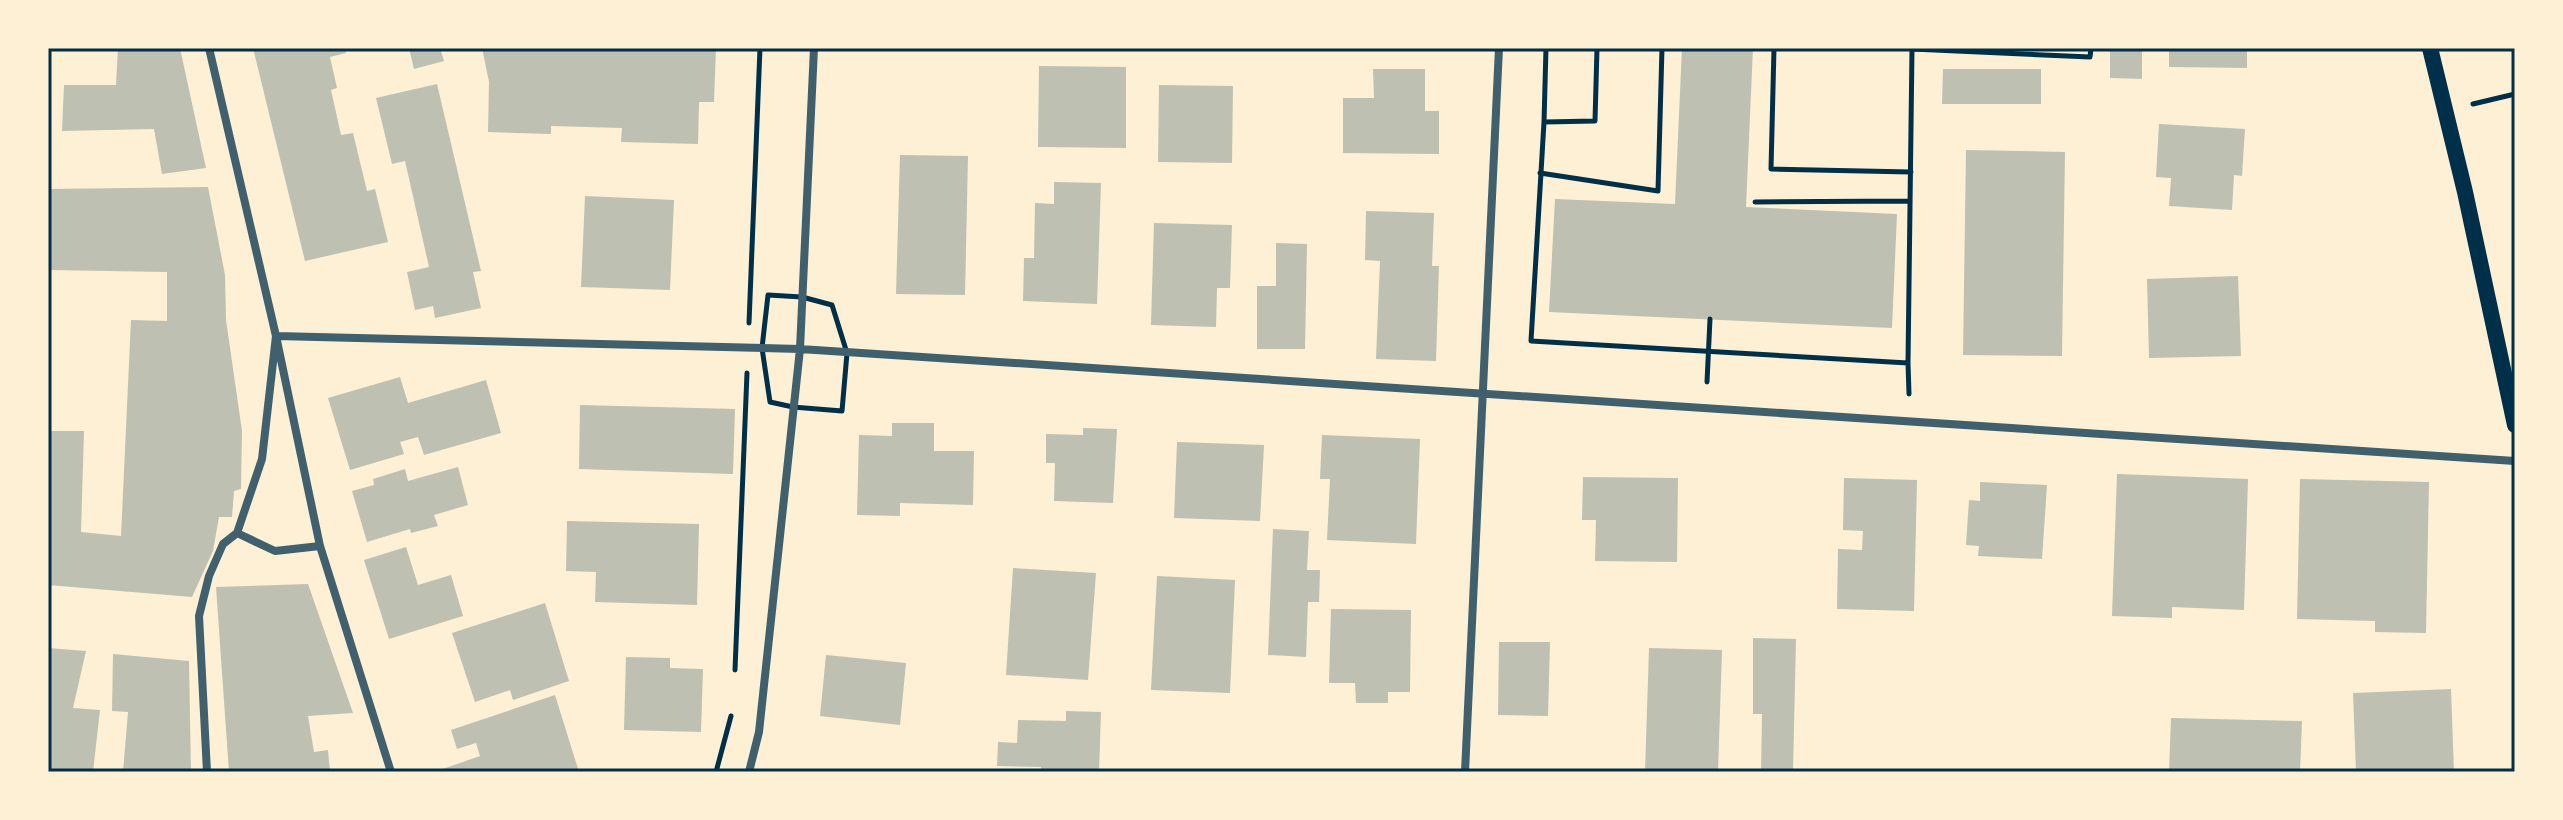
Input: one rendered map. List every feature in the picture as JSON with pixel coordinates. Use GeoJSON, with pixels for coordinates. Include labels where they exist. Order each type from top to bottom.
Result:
{"type":"FeatureCollection","features":[{"type":"Feature","properties":{"kind":"main road"},"geometry":{"type":"LineString","coordinates":[[2430,48],[2465,192],[2515,425]]}},
{"type":"Feature","properties":{"kind":"street"},"geometry":{"type":"LineString","coordinates":[[209,48],[276,336],[320,546],[391,772]]}},
{"type":"Feature","properties":{"kind":"street"},"geometry":{"type":"LineString","coordinates":[[749,772],[759,732],[800,349],[814,48]]}},
{"type":"Feature","properties":{"kind":"street"},"geometry":{"type":"LineString","coordinates":[[1465,772],[1499,48]]}},
{"type":"Feature","properties":{"kind":"street"},"geometry":{"type":"LineString","coordinates":[[276,336],[800,349],[2515,461]]}},
{"type":"Feature","properties":{"kind":"street"},"geometry":{"type":"LineString","coordinates":[[207,772],[199,616],[209,576],[223,544],[237,533],[262,459],[276,336]]}},
{"type":"Feature","properties":{"kind":"street"},"geometry":{"type":"LineString","coordinates":[[237,533],[275,551],[320,546]]}},
{"type":"Feature","properties":{"kind":"path"},"geometry":{"type":"LineString","coordinates":[[735,675],[760,48]]}},
{"type":"Feature","properties":{"kind":"path"},"geometry":{"type":"LineString","coordinates":[[1546,48],[1531,341],[1908,363],[1912,49],[2090,57],[2091,48]]}},
{"type":"Feature","properties":{"kind":"path"},"geometry":{"type":"LineString","coordinates":[[1544,122],[1595,121],[1597,48]]}},
{"type":"Feature","properties":{"kind":"path"},"geometry":{"type":"LineString","coordinates":[[1540,173],[1658,191],[1662,48]]}},
{"type":"Feature","properties":{"kind":"path"},"geometry":{"type":"LineString","coordinates":[[1774,48],[1771,169],[1911,172]]}},
{"type":"Feature","properties":{"kind":"path"},"geometry":{"type":"LineString","coordinates":[[2445,110],[2515,94]]}},
{"type":"Feature","properties":{"kind":"path"},"geometry":{"type":"LineString","coordinates":[[1755,202],[1910,201]]}},
{"type":"Feature","properties":{"kind":"path"},"geometry":{"type":"LineString","coordinates":[[1707,382],[1710,319]]}},
{"type":"Feature","properties":{"kind":"path"},"geometry":{"type":"LineString","coordinates":[[716,772],[733,706]]}},
{"type":"Feature","properties":{"kind":"building"},"geometry":{"type":"Polygon","coordinates":[[[118,48],[180,48],[206,168],[162,174],[154,129],[62,131],[64,85],[116,85],[118,48]]]}},
{"type":"Feature","properties":{"kind":"building"},"geometry":{"type":"Polygon","coordinates":[[[253,48],[345,48],[346,53],[330,57],[337,88],[331,90],[341,135],[353,133],[367,191],[375,189],[388,242],[305,261],[253,48]]]}},
{"type":"Feature","properties":{"kind":"building"},"geometry":{"type":"Polygon","coordinates":[[[409,48],[440,48],[444,61],[414,69],[409,48]]]}},
{"type":"Feature","properties":{"kind":"building"},"geometry":{"type":"Polygon","coordinates":[[[482,48],[716,48],[714,102],[699,102],[698,144],[621,142],[622,128],[551,126],[551,134],[488,132],[489,82],[482,48]]]}},
{"type":"Feature","properties":{"kind":"building"},"geometry":{"type":"Polygon","coordinates":[[[1682,48],[1753,48],[1746,207],[1897,214],[1892,328],[1549,312],[1555,199],[1675,204],[1682,48]]]}},
{"type":"Feature","properties":{"kind":"building"},"geometry":{"type":"Polygon","coordinates":[[[2110,48],[2142,48],[2142,79],[2110,78],[2110,48]]]}},
{"type":"Feature","properties":{"kind":"building"},"geometry":{"type":"Polygon","coordinates":[[[2169,48],[2247,48],[2247,68],[2169,67],[2169,48]]]}},
{"type":"Feature","properties":{"kind":"building"},"geometry":{"type":"Polygon","coordinates":[[[1039,66],[1126,67],[1126,148],[1038,147],[1039,66]]]}},
{"type":"Feature","properties":{"kind":"building"},"geometry":{"type":"Polygon","coordinates":[[[1373,69],[1425,69],[1425,111],[1439,111],[1439,154],[1343,153],[1343,98],[1374,98],[1373,69]]]}},
{"type":"Feature","properties":{"kind":"building"},"geometry":{"type":"Polygon","coordinates":[[[1943,69],[2041,69],[2041,104],[1942,104],[1943,69]]]}},
{"type":"Feature","properties":{"kind":"building"},"geometry":{"type":"Polygon","coordinates":[[[437,84],[481,271],[473,272],[481,308],[435,318],[433,306],[415,310],[407,272],[429,267],[405,161],[392,164],[376,98],[437,84]]]}},
{"type":"Feature","properties":{"kind":"building"},"geometry":{"type":"Polygon","coordinates":[[[1159,85],[1233,86],[1232,163],[1158,162],[1159,85]]]}},
{"type":"Feature","properties":{"kind":"building"},"geometry":{"type":"Polygon","coordinates":[[[2159,124],[2245,129],[2242,176],[2234,175],[2232,210],[2169,206],[2171,178],[2156,177],[2159,124]]]}},
{"type":"Feature","properties":{"kind":"building"},"geometry":{"type":"Polygon","coordinates":[[[1966,150],[2065,152],[2062,356],[1963,355],[1966,150]]]}},
{"type":"Feature","properties":{"kind":"building"},"geometry":{"type":"Polygon","coordinates":[[[900,155],[968,156],[965,295],[896,294],[900,155]]]}},
{"type":"Feature","properties":{"kind":"building"},"geometry":{"type":"Polygon","coordinates":[[[1054,182],[1101,183],[1097,304],[1023,301],[1024,258],[1034,258],[1035,203],[1054,204],[1054,182]]]}},
{"type":"Feature","properties":{"kind":"building"},"geometry":{"type":"Polygon","coordinates":[[[208,187],[225,275],[226,320],[242,431],[241,489],[234,491],[232,517],[219,517],[213,551],[192,597],[48,585],[48,431],[84,431],[81,532],[121,536],[131,320],[167,321],[167,272],[48,270],[48,189],[208,187]]]}},
{"type":"Feature","properties":{"kind":"building"},"geometry":{"type":"Polygon","coordinates":[[[585,196],[674,200],[670,290],[581,287],[585,196]]]}},
{"type":"Feature","properties":{"kind":"building"},"geometry":{"type":"Polygon","coordinates":[[[1366,211],[1434,213],[1432,266],[1439,266],[1436,361],[1376,359],[1380,261],[1365,260],[1366,211]]]}},
{"type":"Feature","properties":{"kind":"building"},"geometry":{"type":"Polygon","coordinates":[[[1154,223],[1232,225],[1230,288],[1217,288],[1216,327],[1151,325],[1154,223]]]}},
{"type":"Feature","properties":{"kind":"building"},"geometry":{"type":"Polygon","coordinates":[[[1276,243],[1307,244],[1305,349],[1257,349],[1257,286],[1276,286],[1276,243]]]}},
{"type":"Feature","properties":{"kind":"building"},"geometry":{"type":"Polygon","coordinates":[[[2238,276],[2241,356],[2149,358],[2147,279],[2238,276]]]}},
{"type":"Feature","properties":{"kind":"building"},"geometry":{"type":"Polygon","coordinates":[[[400,377],[408,403],[486,380],[501,433],[424,455],[418,437],[400,442],[404,454],[350,470],[328,398],[400,377]]]}},
{"type":"Feature","properties":{"kind":"building"},"geometry":{"type":"Polygon","coordinates":[[[580,405],[735,409],[733,474],[579,469],[580,405]]]}},
{"type":"Feature","properties":{"kind":"building"},"geometry":{"type":"Polygon","coordinates":[[[892,423],[934,423],[934,451],[974,451],[973,505],[900,503],[900,516],[857,515],[859,435],[892,436],[892,423]]]}},
{"type":"Feature","properties":{"kind":"building"},"geometry":{"type":"Polygon","coordinates":[[[1083,428],[1117,429],[1113,503],[1054,501],[1055,463],[1046,463],[1046,434],[1083,435],[1083,428]]]}},
{"type":"Feature","properties":{"kind":"building"},"geometry":{"type":"Polygon","coordinates":[[[1322,435],[1420,439],[1416,544],[1327,540],[1330,479],[1320,479],[1322,435]]]}},
{"type":"Feature","properties":{"kind":"building"},"geometry":{"type":"Polygon","coordinates":[[[1177,442],[1264,445],[1260,521],[1174,518],[1177,442]]]}},
{"type":"Feature","properties":{"kind":"building"},"geometry":{"type":"Polygon","coordinates":[[[458,467],[468,505],[434,515],[438,526],[411,533],[410,529],[367,542],[352,491],[374,485],[373,479],[405,469],[408,481],[458,467]]]}},
{"type":"Feature","properties":{"kind":"building"},"geometry":{"type":"Polygon","coordinates":[[[2117,474],[2248,479],[2244,610],[2172,607],[2172,618],[2112,616],[2117,474]]]}},
{"type":"Feature","properties":{"kind":"building"},"geometry":{"type":"Polygon","coordinates":[[[1583,477],[1678,478],[1677,562],[1595,561],[1596,520],[1582,520],[1583,477]]]}},
{"type":"Feature","properties":{"kind":"building"},"geometry":{"type":"Polygon","coordinates":[[[1844,478],[1917,480],[1914,611],[1837,609],[1838,549],[1862,550],[1863,531],[1843,530],[1844,478]]]}},
{"type":"Feature","properties":{"kind":"building"},"geometry":{"type":"Polygon","coordinates":[[[2300,479],[2429,482],[2426,633],[2375,632],[2375,621],[2297,619],[2300,479]]]}},
{"type":"Feature","properties":{"kind":"building"},"geometry":{"type":"Polygon","coordinates":[[[1980,482],[2047,485],[2042,559],[1978,556],[1979,546],[1966,545],[1969,500],[1980,501],[1980,482]]]}},
{"type":"Feature","properties":{"kind":"building"},"geometry":{"type":"Polygon","coordinates":[[[567,521],[699,524],[697,605],[595,602],[596,572],[566,571],[567,521]]]}},
{"type":"Feature","properties":{"kind":"building"},"geometry":{"type":"Polygon","coordinates":[[[1273,529],[1309,531],[1307,570],[1320,570],[1319,602],[1308,602],[1306,657],[1268,655],[1273,529]]]}},
{"type":"Feature","properties":{"kind":"building"},"geometry":{"type":"Polygon","coordinates":[[[406,547],[418,585],[451,575],[463,616],[389,639],[364,560],[406,547]]]}},
{"type":"Feature","properties":{"kind":"building"},"geometry":{"type":"Polygon","coordinates":[[[1013,568],[1096,573],[1088,680],[1006,675],[1013,568]]]}},
{"type":"Feature","properties":{"kind":"building"},"geometry":{"type":"Polygon","coordinates":[[[1157,576],[1235,580],[1230,693],[1151,690],[1157,576]]]}},
{"type":"Feature","properties":{"kind":"building"},"geometry":{"type":"Polygon","coordinates":[[[308,584],[353,713],[308,716],[314,752],[328,750],[330,772],[229,772],[216,587],[308,584]]]}},
{"type":"Feature","properties":{"kind":"building"},"geometry":{"type":"Polygon","coordinates":[[[545,603],[569,681],[513,700],[510,690],[475,702],[452,633],[545,603]]]}},
{"type":"Feature","properties":{"kind":"building"},"geometry":{"type":"Polygon","coordinates":[[[1331,609],[1411,610],[1410,692],[1388,692],[1388,703],[1356,703],[1355,683],[1329,683],[1331,609]]]}},
{"type":"Feature","properties":{"kind":"building"},"geometry":{"type":"Polygon","coordinates":[[[1753,638],[1796,639],[1793,772],[1761,772],[1762,714],[1753,714],[1753,638]]]}},
{"type":"Feature","properties":{"kind":"building"},"geometry":{"type":"Polygon","coordinates":[[[1499,642],[1550,642],[1548,716],[1498,715],[1499,642]]]}},
{"type":"Feature","properties":{"kind":"building"},"geometry":{"type":"Polygon","coordinates":[[[48,648],[86,651],[73,708],[100,710],[93,772],[48,772],[48,648]]]}},
{"type":"Feature","properties":{"kind":"building"},"geometry":{"type":"Polygon","coordinates":[[[1649,648],[1722,650],[1718,772],[1645,772],[1649,648]]]}},
{"type":"Feature","properties":{"kind":"building"},"geometry":{"type":"Polygon","coordinates":[[[113,654],[189,661],[191,772],[123,772],[128,712],[112,711],[113,654]]]}},
{"type":"Feature","properties":{"kind":"building"},"geometry":{"type":"Polygon","coordinates":[[[826,655],[906,663],[900,725],[820,716],[826,655]]]}},
{"type":"Feature","properties":{"kind":"building"},"geometry":{"type":"Polygon","coordinates":[[[626,657],[670,658],[670,668],[703,669],[701,732],[624,730],[626,657]]]}},
{"type":"Feature","properties":{"kind":"building"},"geometry":{"type":"Polygon","coordinates":[[[2451,689],[2454,772],[2356,772],[2353,693],[2451,689]]]}},
{"type":"Feature","properties":{"kind":"building"},"geometry":{"type":"Polygon","coordinates":[[[555,695],[579,772],[434,772],[480,756],[476,743],[457,749],[451,730],[555,695]]]}},
{"type":"Feature","properties":{"kind":"building"},"geometry":{"type":"Polygon","coordinates":[[[1066,711],[1101,712],[1099,772],[1041,772],[1041,767],[997,766],[998,742],[1017,743],[1018,720],[1066,721],[1066,711]]]}},
{"type":"Feature","properties":{"kind":"building"},"geometry":{"type":"Polygon","coordinates":[[[2171,718],[2302,721],[2300,772],[2169,772],[2171,718]]]}}]}
